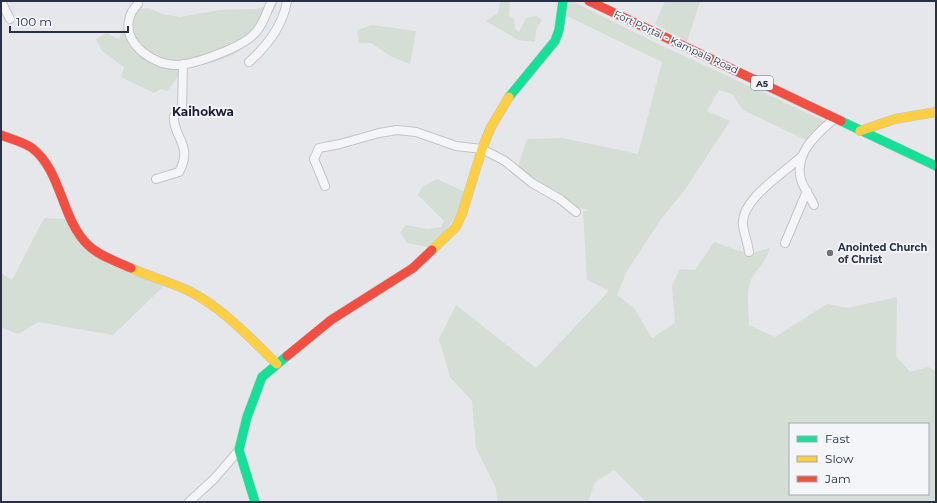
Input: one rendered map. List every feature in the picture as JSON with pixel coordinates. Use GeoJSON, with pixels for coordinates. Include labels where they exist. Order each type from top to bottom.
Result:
{"type":"FeatureCollection","features":[{"type":"Feature","properties":{"kind":"main road"},"geometry":{"type":"LineString","coordinates":[[255,502],[239,450],[247,417],[262,377],[331,320],[413,268],[456,227],[462,214],[490,127],[504,102],[556,38],[559,30],[563,1]]}},
{"type":"Feature","properties":{"kind":"main road","name":"Fort Portal - Kampala Road"},"geometry":{"type":"LineString","coordinates":[[588,1],[936,166]]}},
{"type":"Feature","properties":{"kind":"main road"},"geometry":{"type":"LineString","coordinates":[[860,131],[895,119],[936,112]]}},
{"type":"Feature","properties":{"kind":"main road"},"geometry":{"type":"LineString","coordinates":[[1,135],[31,147],[45,160],[71,219],[87,244],[94,250],[133,269],[189,291],[200,297],[226,316],[277,364]]}},
{"type":"Feature","properties":{"kind":"street"},"geometry":{"type":"LineString","coordinates":[[1,1],[10,18]]}},
{"type":"Feature","properties":{"kind":"street"},"geometry":{"type":"LineString","coordinates":[[138,4],[129,20],[129,30],[138,49],[150,58],[169,64],[183,64],[195,62],[244,43],[262,25],[272,1]]}},
{"type":"Feature","properties":{"kind":"street"},"geometry":{"type":"LineString","coordinates":[[249,62],[261,52],[278,29],[288,1]]}},
{"type":"Feature","properties":{"kind":"street"},"geometry":{"type":"LineString","coordinates":[[156,180],[179,172],[183,165],[184,145],[174,123],[174,116],[182,109],[183,64]]}},
{"type":"Feature","properties":{"kind":"street"},"geometry":{"type":"LineString","coordinates":[[749,252],[743,225],[743,217],[747,208],[759,194],[801,157],[815,136],[835,118]]}},
{"type":"Feature","properties":{"kind":"street"},"geometry":{"type":"LineString","coordinates":[[325,186],[314,159],[319,148],[340,144],[366,135],[397,130],[416,132],[456,146],[482,149],[504,161],[532,183],[560,200],[576,212]]}},
{"type":"Feature","properties":{"kind":"street"},"geometry":{"type":"LineString","coordinates":[[801,157],[800,173],[802,181],[814,205]]}},
{"type":"Feature","properties":{"kind":"street"},"geometry":{"type":"LineString","coordinates":[[785,243],[807,191]]}},
{"type":"Feature","properties":{"kind":"street"},"geometry":{"type":"LineString","coordinates":[[189,502],[214,479],[239,450]]}},
{"type":"Feature","properties":{"kind":"shaded area"},"geometry":{"type":"Polygon","coordinates":[[[270,1],[278,2],[269,18],[251,42],[228,57],[214,62],[180,68],[182,72],[167,91],[161,89],[154,93],[121,77],[124,67],[102,51],[96,39],[106,33],[119,39],[122,29],[126,27],[136,9],[149,8],[162,14],[180,17],[220,10],[256,9],[268,6],[270,1]]]}},
{"type":"Feature","properties":{"kind":"shaded area"},"geometry":{"type":"Polygon","coordinates":[[[503,1],[510,1],[509,16],[514,19],[515,29],[519,32],[526,18],[537,16],[542,20],[536,30],[535,42],[518,40],[486,21],[498,13],[500,3],[503,1]]]}},
{"type":"Feature","properties":{"kind":"shaded area"},"geometry":{"type":"Polygon","coordinates":[[[567,1],[572,1],[654,42],[829,123],[808,141],[743,110],[732,94],[719,90],[707,111],[730,121],[684,191],[661,219],[627,271],[617,295],[634,308],[652,338],[675,323],[672,286],[680,269],[695,270],[714,242],[748,254],[770,248],[767,256],[750,283],[748,295],[749,325],[775,337],[827,304],[848,308],[897,297],[896,356],[910,372],[928,367],[936,371],[936,502],[646,502],[614,470],[595,482],[588,502],[497,502],[496,488],[476,448],[472,401],[450,377],[439,339],[456,305],[536,368],[609,291],[587,280],[583,211],[589,211],[567,203],[517,169],[527,139],[562,138],[638,154],[662,62],[567,16],[564,4],[567,1]]]}},
{"type":"Feature","properties":{"kind":"shaded area"},"geometry":{"type":"Polygon","coordinates":[[[665,1],[700,1],[687,42],[655,24],[665,1]]]}},
{"type":"Feature","properties":{"kind":"shaded area"},"geometry":{"type":"Polygon","coordinates":[[[372,25],[416,31],[410,64],[392,57],[371,43],[359,43],[357,30],[372,25]]]}},
{"type":"Feature","properties":{"kind":"shaded area"},"geometry":{"type":"Polygon","coordinates":[[[437,179],[465,192],[457,214],[433,248],[407,243],[400,232],[406,225],[427,229],[441,227],[444,221],[418,195],[422,187],[437,179]]]}},
{"type":"Feature","properties":{"kind":"shaded area"},"geometry":{"type":"Polygon","coordinates":[[[44,218],[69,219],[87,248],[165,285],[113,335],[38,322],[18,334],[1,327],[1,273],[12,280],[44,218]]]}},
{"type":"Feature","properties":{"kind":"traffic: fast"},"geometry":{"type":"LineString","coordinates":[[509,97],[555,41],[559,30],[563,1]]}},
{"type":"Feature","properties":{"kind":"traffic: fast"},"geometry":{"type":"LineString","coordinates":[[841,121],[936,166]]}},
{"type":"Feature","properties":{"kind":"traffic: fast"},"geometry":{"type":"LineString","coordinates":[[255,502],[239,450],[247,417],[262,377],[287,356]]}},
{"type":"Feature","properties":{"kind":"traffic: slow"},"geometry":{"type":"LineString","coordinates":[[432,250],[456,227],[462,214],[482,149],[491,127],[509,97]]}},
{"type":"Feature","properties":{"kind":"traffic: slow"},"geometry":{"type":"LineString","coordinates":[[860,131],[895,119],[936,112]]}},
{"type":"Feature","properties":{"kind":"traffic: slow"},"geometry":{"type":"LineString","coordinates":[[131,268],[182,288],[201,298],[236,324],[277,364]]}},
{"type":"Feature","properties":{"kind":"traffic: jam"},"geometry":{"type":"LineString","coordinates":[[589,1],[841,121]]}},
{"type":"Feature","properties":{"kind":"traffic: jam"},"geometry":{"type":"LineString","coordinates":[[1,135],[29,146],[42,158],[50,169],[72,222],[88,245],[103,256],[131,268]]}},
{"type":"Feature","properties":{"kind":"traffic: jam"},"geometry":{"type":"LineString","coordinates":[[287,356],[331,320],[413,268],[432,250]]}},
{"type":"Feature","properties":{"kind":"place","name":"Anointed Church of Christ"},"geometry":{"type":"Point","coordinates":[830,253]}},
{"type":"Feature","properties":{"kind":"district","name":"Kaihokwa"},"geometry":{"type":"Point","coordinates":[203,111]}}]}
